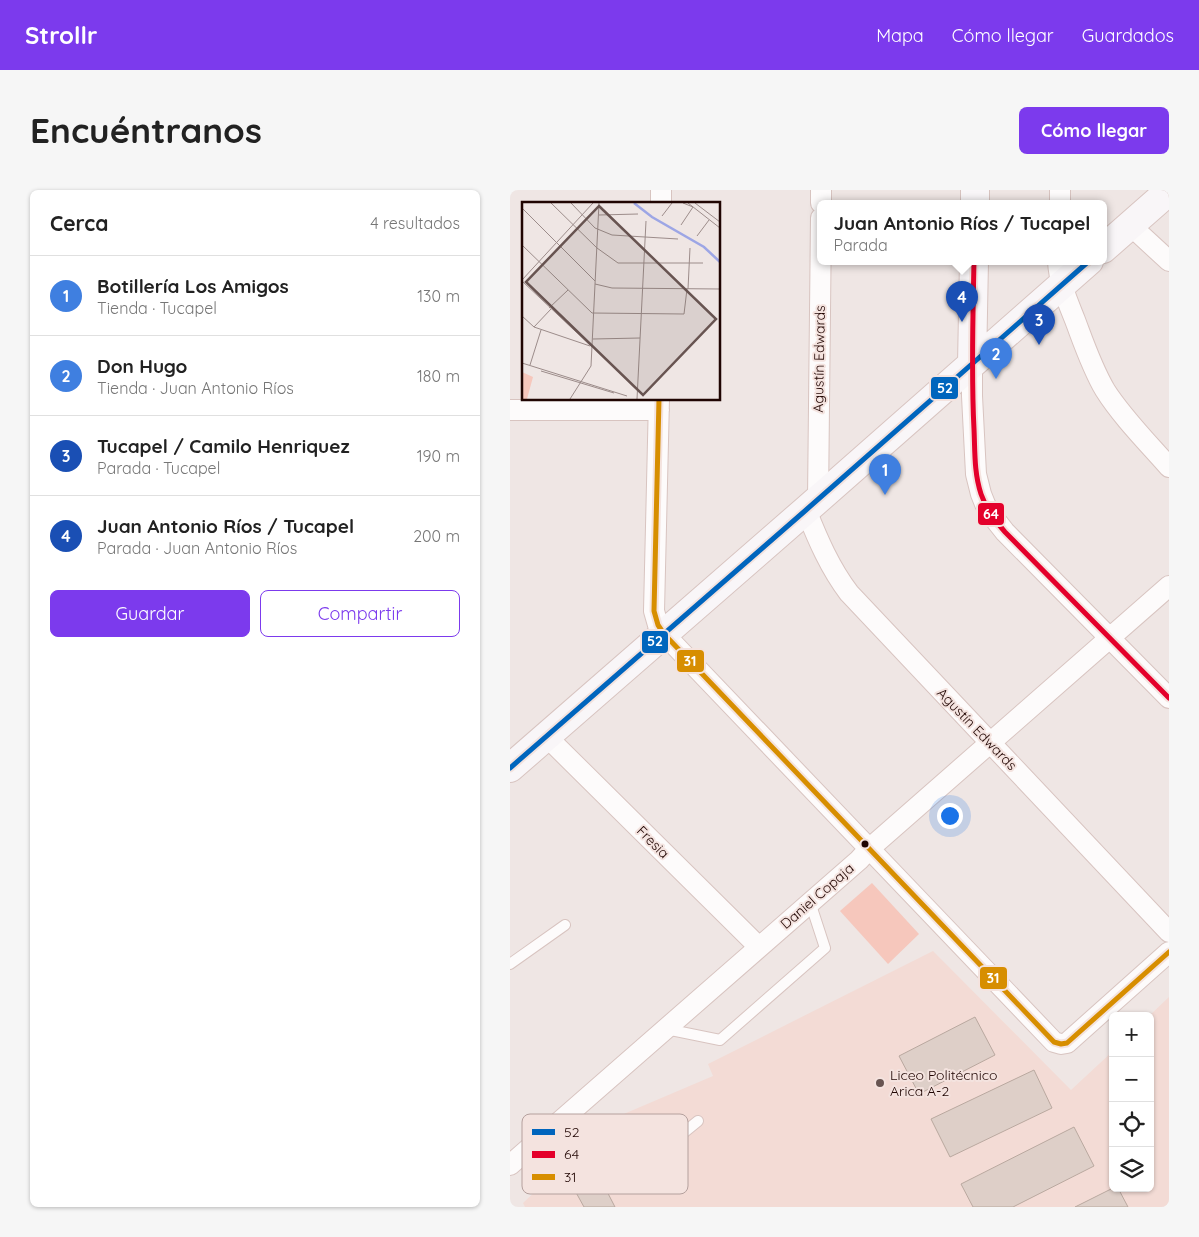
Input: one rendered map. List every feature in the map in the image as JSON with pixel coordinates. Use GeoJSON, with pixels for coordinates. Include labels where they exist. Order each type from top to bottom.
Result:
{"type":"FeatureCollection","features":[{"type":"Feature","properties":{"kind":"main road"},"geometry":{"type":"LineString","coordinates":[[1107,245],[1169,191]]}},
{"type":"Feature","properties":{"kind":"main road"},"geometry":{"type":"LineString","coordinates":[[972,364],[974,265]]}},
{"type":"Feature","properties":{"kind":"main road"},"geometry":{"type":"LineString","coordinates":[[510,768],[972,364],[1060,273],[1080,265]]}},
{"type":"Feature","properties":{"kind":"street"},"geometry":{"type":"LineString","coordinates":[[1130,225],[1169,260]]}},
{"type":"Feature","properties":{"kind":"street","name":"Agustín Edwards"},"geometry":{"type":"LineString","coordinates":[[820,265],[812,505],[821,548],[833,571],[849,593],[1169,932]]}},
{"type":"Feature","properties":{"kind":"street"},"geometry":{"type":"LineString","coordinates":[[1060,273],[1089,358],[1105,390],[1117,407],[1169,467]]}},
{"type":"Feature","properties":{"kind":"street"},"geometry":{"type":"LineString","coordinates":[[972,364],[976,474],[981,494],[990,513],[1005,532],[1169,698]]}},
{"type":"Feature","properties":{"kind":"street"},"geometry":{"type":"LineString","coordinates":[[510,410],[659,405],[654,611],[658,625],[664,634],[1054,1042],[1067,1043],[1169,952]]}},
{"type":"Feature","properties":{"kind":"street","name":"Daniel Copaja"},"geometry":{"type":"LineString","coordinates":[[568,1114],[1169,586]]}},
{"type":"Feature","properties":{"kind":"street","name":"Fresia"},"geometry":{"type":"LineString","coordinates":[[546,736],[759,947]]}},
{"type":"Feature","properties":{"kind":"street","name":"Daniel Copaja"},"geometry":{"type":"LineString","coordinates":[[510,1165],[522,1155]]}},
{"type":"Feature","properties":{"kind":"lane"},"geometry":{"type":"LineString","coordinates":[[665,1029],[720,1040],[824,948],[810,902]]}},
{"type":"Feature","properties":{"kind":"lane"},"geometry":{"type":"LineString","coordinates":[[510,964],[565,925]]}},
{"type":"Feature","properties":{"kind":"lane"},"geometry":{"type":"LineString","coordinates":[[688,1129],[698,1121]]}},
{"type":"Feature","properties":{"kind":"shaded area"},"geometry":{"type":"Polygon","coordinates":[[[872,883],[919,934],[888,964],[840,911],[872,883]]]}},
{"type":"Feature","properties":{"kind":"shaded area","name":"Liceo Politécnico Arica A-2"},"geometry":{"type":"Polygon","coordinates":[[[933,951],[1071,1090],[1109,1055],[1109,1192],[1154,1192],[1153,1012],[1169,997],[1169,1207],[525,1207],[523,1203],[533,1194],[688,1194],[688,1114],[624,1114],[713,1076],[708,1064],[933,951]]]}},
{"type":"Feature","properties":{"kind":"building"},"geometry":{"type":"Polygon","coordinates":[[[975,1017],[995,1055],[919,1094],[899,1056],[975,1017]]]}},
{"type":"Feature","properties":{"kind":"building"},"geometry":{"type":"Polygon","coordinates":[[[1034,1070],[1052,1108],[950,1157],[931,1119],[1034,1070]]]}},
{"type":"Feature","properties":{"kind":"building"},"geometry":{"type":"Polygon","coordinates":[[[1074,1127],[1094,1166],[1013,1207],[973,1207],[961,1184],[1074,1127]]]}},
{"type":"Feature","properties":{"kind":"building"},"geometry":{"type":"Polygon","coordinates":[[[1109,1190],[1109,1192],[1120,1192],[1128,1207],[1075,1207],[1109,1190]]]}},
{"type":"Feature","properties":{"kind":"building"},"geometry":{"type":"Polygon","coordinates":[[[577,1194],[608,1194],[615,1207],[584,1207],[577,1194]]]}},
{"type":"Feature","properties":{"kind":"transit line","name":"64"},"geometry":{"type":"LineString","coordinates":[[974,265],[973,408],[977,478],[983,499],[991,514],[1005,532],[1169,698]]}},
{"type":"Feature","properties":{"kind":"transit line","name":"52"},"geometry":{"type":"LineString","coordinates":[[510,768],[1084,265]]}},
{"type":"Feature","properties":{"kind":"transit line","name":"31"},"geometry":{"type":"LineString","coordinates":[[659,400],[654,611],[658,625],[664,634],[1054,1042],[1067,1043],[1169,952]]}},
{"type":"Feature","properties":{"kind":"place","name":"Juan Antonio Ríos / Tucapel"},"geometry":{"type":"Point","coordinates":[962,322]}},
{"type":"Feature","properties":{"kind":"place","name":"Tucapel / Camilo Henriquez"},"geometry":{"type":"Point","coordinates":[1039,345]}},
{"type":"Feature","properties":{"kind":"place","name":"Don Hugo"},"geometry":{"type":"Point","coordinates":[996,379]}},
{"type":"Feature","properties":{"kind":"place","name":"Botillería Los Amigos"},"geometry":{"type":"Point","coordinates":[885,495]}},
{"type":"Feature","properties":{"kind":"place","name":"Liceo Politécnico Arica A-2"},"geometry":{"type":"Point","coordinates":[880,1083]}}]}
